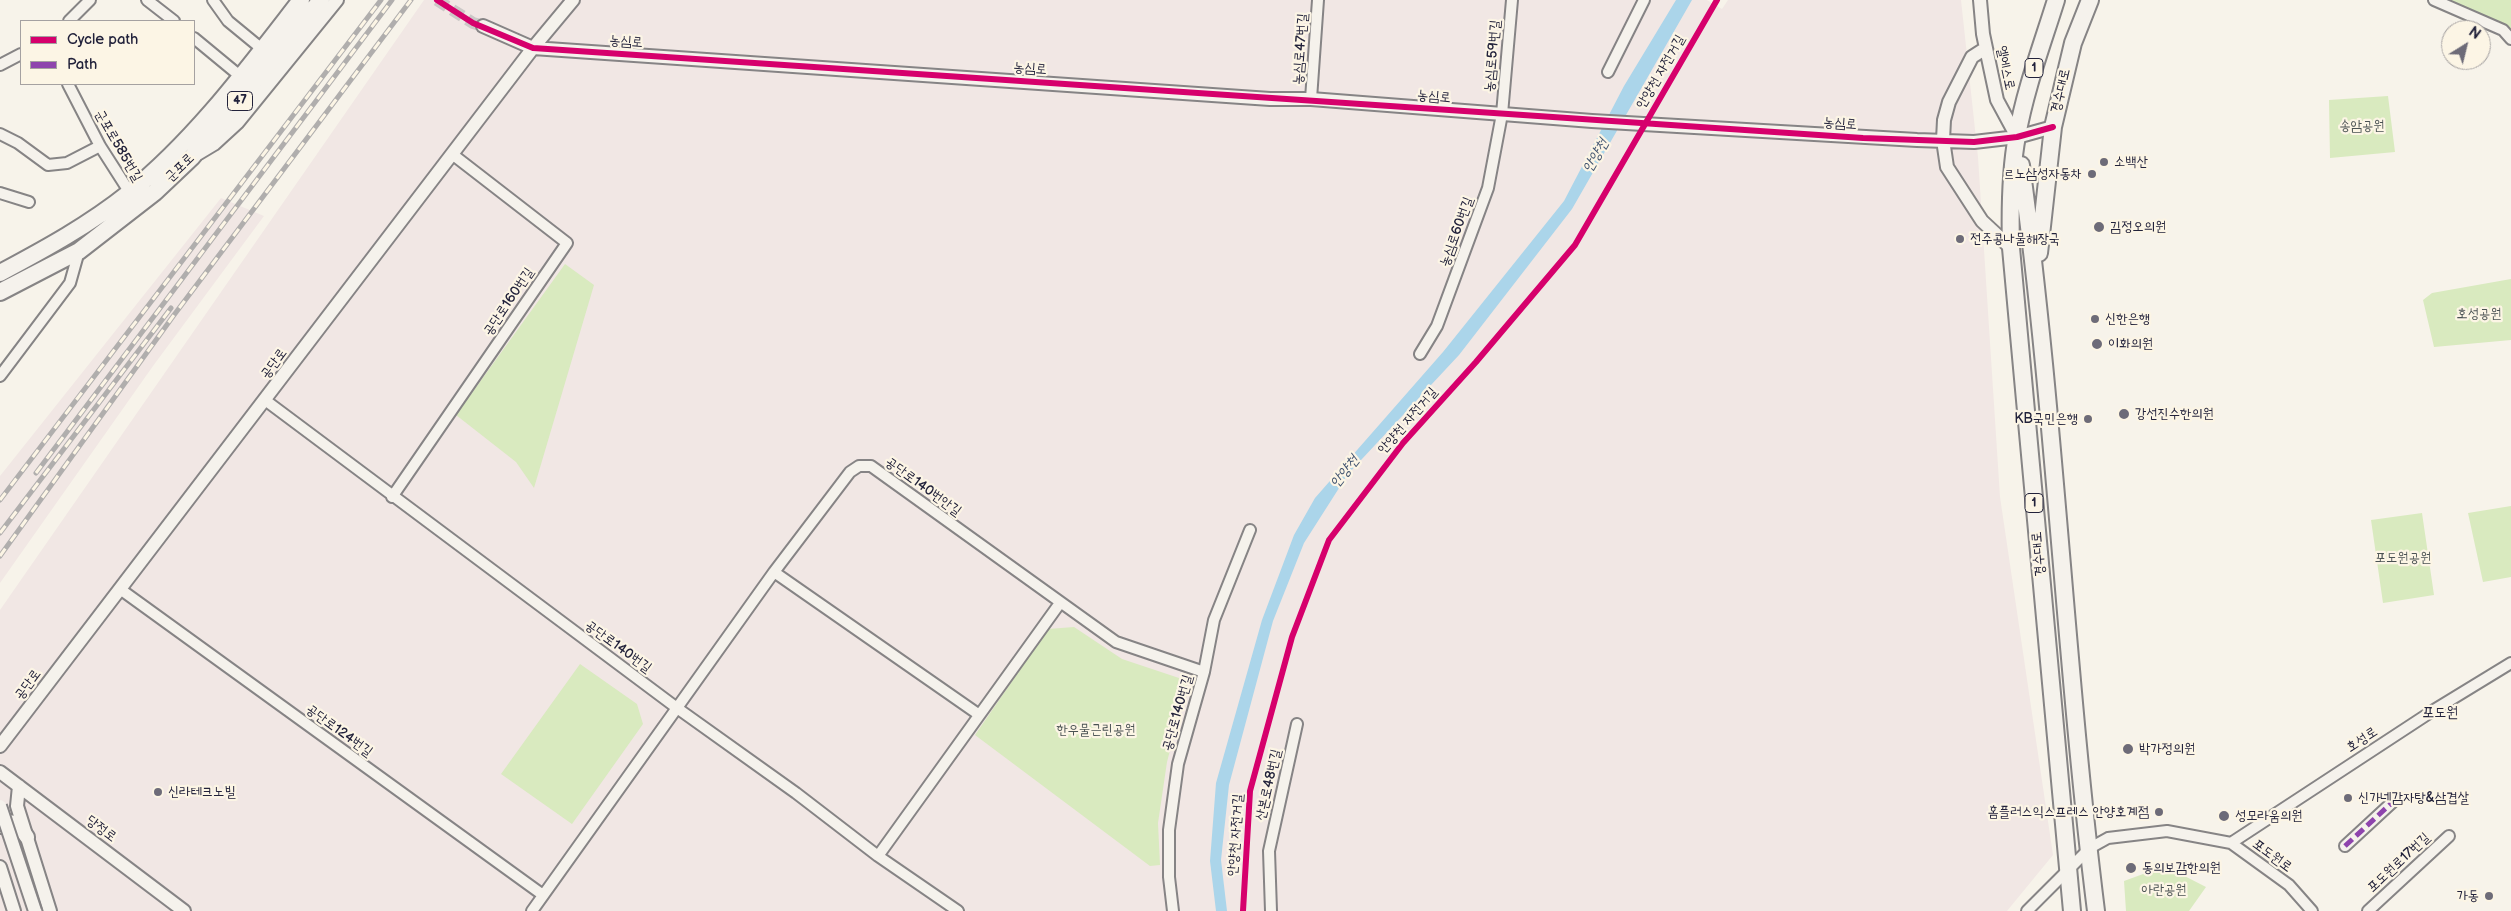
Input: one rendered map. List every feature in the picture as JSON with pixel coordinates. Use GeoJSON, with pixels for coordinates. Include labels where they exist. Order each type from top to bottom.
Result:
{"type":"FeatureCollection","features":[{"type":"Feature","properties":{"kind":"main road","name":"군포로"},"geometry":{"type":"LineString","coordinates":[[0,292],[79,251],[156,192],[192,157],[321,0]]}},
{"type":"Feature","properties":{"kind":"main road","name":"경수대로"},"geometry":{"type":"LineString","coordinates":[[2056,0],[2034,70],[2017,137],[2010,205],[2010,248],[2072,911]]}},
{"type":"Feature","properties":{"kind":"main road","name":"경수대로"},"geometry":{"type":"LineString","coordinates":[[2036,275],[2053,127],[2073,43],[2090,0]]}},
{"type":"Feature","properties":{"kind":"main road","name":"군포로"},"geometry":{"type":"LineString","coordinates":[[0,273],[82,228],[130,193],[186,140],[262,49],[294,3]]}},
{"type":"Feature","properties":{"kind":"main road","name":"경수대로"},"geometry":{"type":"LineString","coordinates":[[2017,137],[2036,275],[2060,558],[2096,911]]}},
{"type":"Feature","properties":{"kind":"main road"},"geometry":{"type":"LineString","coordinates":[[0,826],[3,823],[14,822],[27,837]]}},
{"type":"Feature","properties":{"kind":"street"},"geometry":{"type":"LineString","coordinates":[[70,20],[90,0]]}},
{"type":"Feature","properties":{"kind":"street"},"geometry":{"type":"LineString","coordinates":[[213,0],[228,21],[262,49]]}},
{"type":"Feature","properties":{"kind":"street"},"geometry":{"type":"LineString","coordinates":[[192,157],[214,144],[238,122],[337,0]]}},
{"type":"Feature","properties":{"kind":"street","name":"공단로"},"geometry":{"type":"LineString","coordinates":[[0,746],[533,48],[573,0]]}},
{"type":"Feature","properties":{"kind":"street","name":"농심로47번길"},"geometry":{"type":"LineString","coordinates":[[1311,99],[1318,0]]}},
{"type":"Feature","properties":{"kind":"street","name":"농심로59번길"},"geometry":{"type":"LineString","coordinates":[[1502,114],[1512,0]]}},
{"type":"Feature","properties":{"kind":"street"},"geometry":{"type":"LineString","coordinates":[[1608,72],[1644,0]]}},
{"type":"Feature","properties":{"kind":"street","name":"엘에스로"},"geometry":{"type":"LineString","coordinates":[[1980,0],[1986,48],[1997,100],[2017,137]]}},
{"type":"Feature","properties":{"kind":"street"},"geometry":{"type":"LineString","coordinates":[[2434,0],[2503,30],[2511,39]]}},
{"type":"Feature","properties":{"kind":"street"},"geometry":{"type":"LineString","coordinates":[[154,2],[173,20]]}},
{"type":"Feature","properties":{"kind":"street","name":"농심로"},"geometry":{"type":"LineString","coordinates":[[482,26],[533,48],[1270,99],[1311,99],[1580,120],[1872,138],[1974,142],[2017,137],[2053,127]]}},
{"type":"Feature","properties":{"kind":"street"},"geometry":{"type":"LineString","coordinates":[[195,39],[240,76]]}},
{"type":"Feature","properties":{"kind":"street"},"geometry":{"type":"LineString","coordinates":[[1986,48],[1972,57],[1949,102],[1944,120],[1943,140],[1947,167],[1982,221],[2010,248]]}},
{"type":"Feature","properties":{"kind":"street"},"geometry":{"type":"LineString","coordinates":[[0,65],[20,55]]}},
{"type":"Feature","properties":{"kind":"street","name":"군포로585번길"},"geometry":{"type":"LineString","coordinates":[[69,85],[100,146],[135,202],[124,212],[122,219]]}},
{"type":"Feature","properties":{"kind":"street","name":"농심로60번길"},"geometry":{"type":"LineString","coordinates":[[1420,354],[1437,326],[1488,188],[1502,114]]}},
{"type":"Feature","properties":{"kind":"street"},"geometry":{"type":"LineString","coordinates":[[0,134],[18,143],[48,165],[67,162],[100,146]]}},
{"type":"Feature","properties":{"kind":"street","name":"공단로160번길"},"geometry":{"type":"LineString","coordinates":[[392,497],[567,243],[452,154]]}},
{"type":"Feature","properties":{"kind":"street"},"geometry":{"type":"LineString","coordinates":[[0,193],[29,202]]}},
{"type":"Feature","properties":{"kind":"street"},"geometry":{"type":"LineString","coordinates":[[0,376],[70,283],[79,251]]}},
{"type":"Feature","properties":{"kind":"street","name":"공단로140번길"},"geometry":{"type":"LineString","coordinates":[[265,400],[392,497],[677,708],[796,793],[878,856],[958,911]]}},
{"type":"Feature","properties":{"kind":"street","name":"공단로140번안길"},"geometry":{"type":"LineString","coordinates":[[532,911],[774,572],[850,472],[859,466],[870,466],[1116,642],[1204,672]]}},
{"type":"Feature","properties":{"kind":"street","name":"공단로140번길"},"geometry":{"type":"LineString","coordinates":[[1173,911],[1169,877],[1169,830],[1178,764],[1204,672],[1214,620],[1250,530]]}},
{"type":"Feature","properties":{"kind":"street"},"geometry":{"type":"LineString","coordinates":[[774,572],[978,714]]}},
{"type":"Feature","properties":{"kind":"street","name":"공단로124번길"},"geometry":{"type":"LineString","coordinates":[[120,589],[543,895]]}},
{"type":"Feature","properties":{"kind":"street"},"geometry":{"type":"LineString","coordinates":[[878,856],[978,714],[1060,603]]}},
{"type":"Feature","properties":{"kind":"street","name":"호성로"},"geometry":{"type":"LineString","coordinates":[[2230,843],[2511,663]]}},
{"type":"Feature","properties":{"kind":"street","name":"산본로48번길"},"geometry":{"type":"LineString","coordinates":[[1271,911],[1269,851],[1297,724]]}},
{"type":"Feature","properties":{"kind":"street","name":"당정로"},"geometry":{"type":"LineString","coordinates":[[0,772],[184,911]]}},
{"type":"Feature","properties":{"kind":"street"},"geometry":{"type":"LineString","coordinates":[[19,786],[17,806],[50,911]]}},
{"type":"Feature","properties":{"kind":"street"},"geometry":{"type":"LineString","coordinates":[[2345,846],[2397,798]]}},
{"type":"Feature","properties":{"kind":"street"},"geometry":{"type":"LineString","coordinates":[[0,806],[35,911]]}},
{"type":"Feature","properties":{"kind":"street","name":"포도원로"},"geometry":{"type":"LineString","coordinates":[[2027,911],[2090,848],[2108,838],[2167,831],[2230,843],[2289,885],[2312,911]]}},
{"type":"Feature","properties":{"kind":"street","name":"포도원로17번길"},"geometry":{"type":"LineString","coordinates":[[2368,911],[2449,836]]}},
{"type":"Feature","properties":{"kind":"street"},"geometry":{"type":"LineString","coordinates":[[0,867],[14,911]]}},
{"type":"Feature","properties":{"kind":"shaded area"},"geometry":{"type":"Polygon","coordinates":[[[424,0],[1707,0],[1722,9],[1728,0],[1961,0],[1978,157],[2000,497],[2053,855],[2007,911],[0,911],[0,610],[424,0]]]}},
{"type":"Feature","properties":{"kind":"shaded area"},"geometry":{"type":"Polygon","coordinates":[[[221,198],[264,216],[153,366],[0,583],[0,476],[221,198]]]}},
{"type":"Feature","properties":{"kind":"green space"},"geometry":{"type":"Polygon","coordinates":[[[2448,0],[2511,0],[2511,30],[2491,20],[2448,0]]]}},
{"type":"Feature","properties":{"kind":"green space","name":"송암공원"},"geometry":{"type":"Polygon","coordinates":[[[2388,96],[2395,152],[2330,158],[2329,100],[2388,96]]]}},
{"type":"Feature","properties":{"kind":"green space"},"geometry":{"type":"Polygon","coordinates":[[[565,264],[594,285],[534,488],[516,462],[456,415],[565,264]]]}},
{"type":"Feature","properties":{"kind":"green space","name":"호성공원"},"geometry":{"type":"Polygon","coordinates":[[[2511,279],[2511,340],[2434,347],[2423,300],[2432,293],[2511,279]]]}},
{"type":"Feature","properties":{"kind":"green space"},"geometry":{"type":"Polygon","coordinates":[[[2511,506],[2511,577],[2483,582],[2468,513],[2511,506]]]}},
{"type":"Feature","properties":{"kind":"green space","name":"포도원공원"},"geometry":{"type":"Polygon","coordinates":[[[2422,513],[2434,595],[2383,603],[2371,520],[2422,513]]]}},
{"type":"Feature","properties":{"kind":"green space","name":"한우물근린공원"},"geometry":{"type":"Polygon","coordinates":[[[1074,627],[1122,659],[1188,681],[1167,762],[1158,823],[1160,865],[1150,866],[975,735],[1048,629],[1074,627]]]}},
{"type":"Feature","properties":{"kind":"green space"},"geometry":{"type":"Polygon","coordinates":[[[580,664],[637,704],[643,724],[572,824],[501,774],[580,664]]]}},
{"type":"Feature","properties":{"kind":"green space","name":"아란공원"},"geometry":{"type":"Polygon","coordinates":[[[2165,866],[2206,887],[2189,911],[2126,911],[2124,881],[2165,866]]]}},
{"type":"Feature","properties":{"kind":"water","name":"안양천"},"geometry":{"type":"Polygon","coordinates":[[[1676,0],[1692,0],[1572,209],[1459,355],[1348,474],[1304,543],[1273,621],[1229,785],[1221,860],[1227,911],[1216,911],[1210,861],[1216,783],[1262,620],[1294,535],[1315,498],[1443,352],[1564,201],[1624,86],[1676,0]]]}},
{"type":"Feature","properties":{"kind":"tunnel"},"geometry":{"type":"LineString","coordinates":[[437,0],[473,23],[483,26]]}},
{"type":"Feature","properties":{"kind":"railway"},"geometry":{"type":"LineString","coordinates":[[0,500],[381,0]]}},
{"type":"Feature","properties":{"kind":"railway"},"geometry":{"type":"LineString","coordinates":[[36,473],[392,0]]}},
{"type":"Feature","properties":{"kind":"railway"},"geometry":{"type":"LineString","coordinates":[[0,556],[174,315],[411,0]]}},
{"type":"Feature","properties":{"kind":"railway"},"geometry":{"type":"LineString","coordinates":[[0,533],[171,308]]}},
{"type":"Feature","properties":{"kind":"marked path"},"geometry":{"type":"LineString","coordinates":[[2345,846],[2397,798]]}},
{"type":"Feature","properties":{"kind":"cycle path"},"geometry":{"type":"LineString","coordinates":[[437,0],[473,23],[533,48],[1863,138],[1974,142],[2017,137],[2053,127]]}},
{"type":"Feature","properties":{"kind":"cycle path","name":"안양천 자전거길"},"geometry":{"type":"LineString","coordinates":[[1243,911],[1250,791],[1292,637],[1329,540],[1403,443],[1476,362],[1575,245],[1717,0]]}},
{"type":"Feature","properties":{"kind":"place","name":"소백산"},"geometry":{"type":"Point","coordinates":[2104,162]}},
{"type":"Feature","properties":{"kind":"place","name":"르노삼성자동차"},"geometry":{"type":"Point","coordinates":[2092,174]}},
{"type":"Feature","properties":{"kind":"place","name":"김정오의원"},"geometry":{"type":"Point","coordinates":[2099,227]}},
{"type":"Feature","properties":{"kind":"place","name":"전주콩나물해장국"},"geometry":{"type":"Point","coordinates":[1960,239]}},
{"type":"Feature","properties":{"kind":"place","name":"신한은행"},"geometry":{"type":"Point","coordinates":[2095,319]}},
{"type":"Feature","properties":{"kind":"place","name":"이화의원"},"geometry":{"type":"Point","coordinates":[2097,344]}},
{"type":"Feature","properties":{"kind":"place","name":"강선진수한의원"},"geometry":{"type":"Point","coordinates":[2124,414]}},
{"type":"Feature","properties":{"kind":"place","name":"KB국민은행"},"geometry":{"type":"Point","coordinates":[2088,419]}},
{"type":"Feature","properties":{"kind":"place","name":"박가정의원"},"geometry":{"type":"Point","coordinates":[2128,749]}},
{"type":"Feature","properties":{"kind":"place","name":"신라테크노빌"},"geometry":{"type":"Point","coordinates":[158,792]}},
{"type":"Feature","properties":{"kind":"place","name":"신가네감자탕&삼겹살"},"geometry":{"type":"Point","coordinates":[2348,798]}},
{"type":"Feature","properties":{"kind":"place","name":"홈플러스익스프레스 안양호계점"},"geometry":{"type":"Point","coordinates":[2159,812]}},
{"type":"Feature","properties":{"kind":"place","name":"성모라움의원"},"geometry":{"type":"Point","coordinates":[2224,816]}},
{"type":"Feature","properties":{"kind":"place","name":"동의보감한의원"},"geometry":{"type":"Point","coordinates":[2131,868]}},
{"type":"Feature","properties":{"kind":"place","name":"가동"},"geometry":{"type":"Point","coordinates":[2489,896]}},
{"type":"Feature","properties":{"kind":"district","name":"포도원"},"geometry":{"type":"Point","coordinates":[2440,713]}}]}
